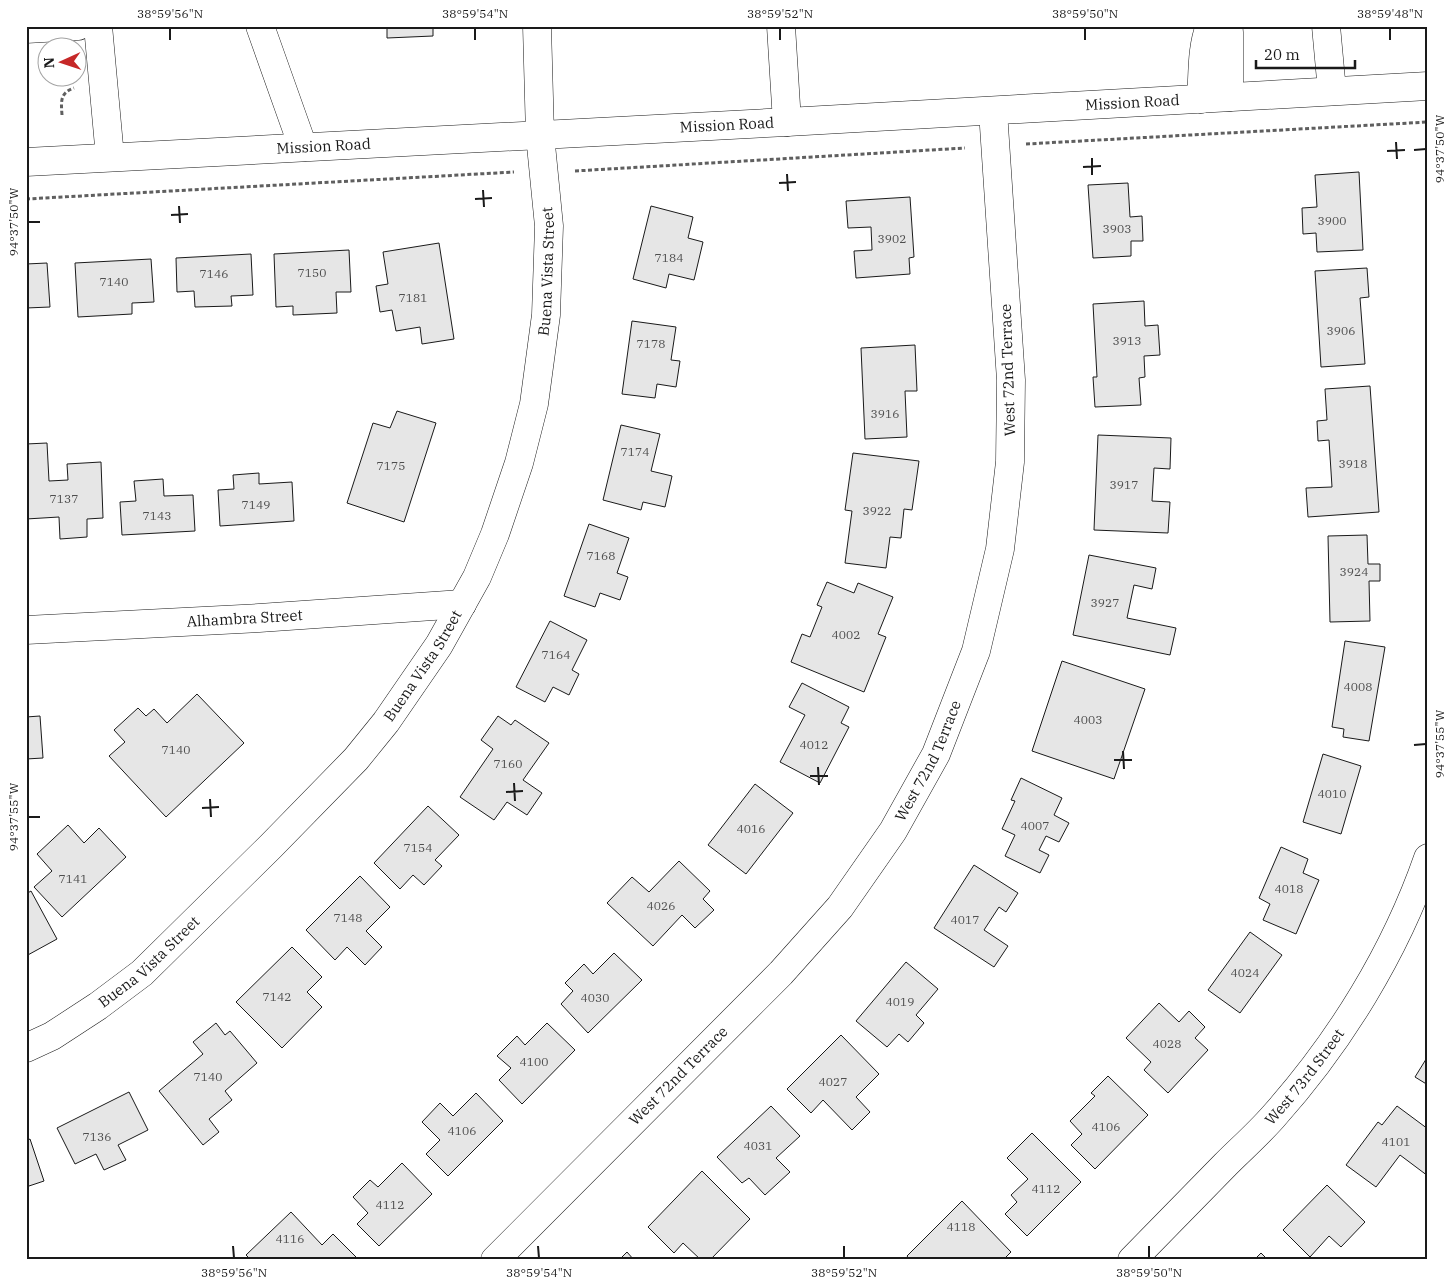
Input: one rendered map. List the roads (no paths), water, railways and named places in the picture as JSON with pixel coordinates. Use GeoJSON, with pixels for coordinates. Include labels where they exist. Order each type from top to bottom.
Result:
{"type":"FeatureCollection","features":[{"type":"Feature","properties":{"kind":"street"},"geometry":{"type":"LineString","coordinates":[[26,29],[78,26]]}},
{"type":"Feature","properties":{"kind":"street"},"geometry":{"type":"LineString","coordinates":[[98,26],[110,157]]}},
{"type":"Feature","properties":{"kind":"street"},"geometry":{"type":"LineString","coordinates":[[260,26],[303,147]]}},
{"type":"Feature","properties":{"kind":"street","name":"Buena Vista Street"},"geometry":{"type":"LineString","coordinates":[[26,1048],[52,1036],[98,1006],[142,973],[356,759],[386,722],[439,645],[477,577],[495,534],[519,463],[534,404],[546,315],[550,226],[540,135],[537,26]]}},
{"type":"Feature","properties":{"kind":"street"},"geometry":{"type":"LineString","coordinates":[[781,26],[787,122]]}},
{"type":"Feature","properties":{"kind":"street"},"geometry":{"type":"LineString","coordinates":[[1201,99],[1204,50],[1210,26]]}},
{"type":"Feature","properties":{"kind":"street"},"geometry":{"type":"LineString","coordinates":[[1226,26],[1230,32],[1229,97]]}},
{"type":"Feature","properties":{"kind":"street"},"geometry":{"type":"LineString","coordinates":[[1326,26],[1332,91]]}},
{"type":"Feature","properties":{"kind":"street","name":"Mission Road"},"geometry":{"type":"LineString","coordinates":[[26,162],[1428,86]]}},
{"type":"Feature","properties":{"kind":"street","name":"West 72nd Terrace"},"geometry":{"type":"LineString","coordinates":[[495,1260],[781,973],[840,907],[893,831],[936,754],[976,650],[1000,549],[1010,462],[1011,380],[992,111]]}},
{"type":"Feature","properties":{"kind":"street","name":"Alhambra Street"},"geometry":{"type":"LineString","coordinates":[[26,630],[259,618],[462,604]]}},
{"type":"Feature","properties":{"kind":"street","name":"West 73rd Street"},"geometry":{"type":"LineString","coordinates":[[1132,1260],[1273,1118],[1316,1064],[1372,979],[1397,933],[1428,858]]}}]}
